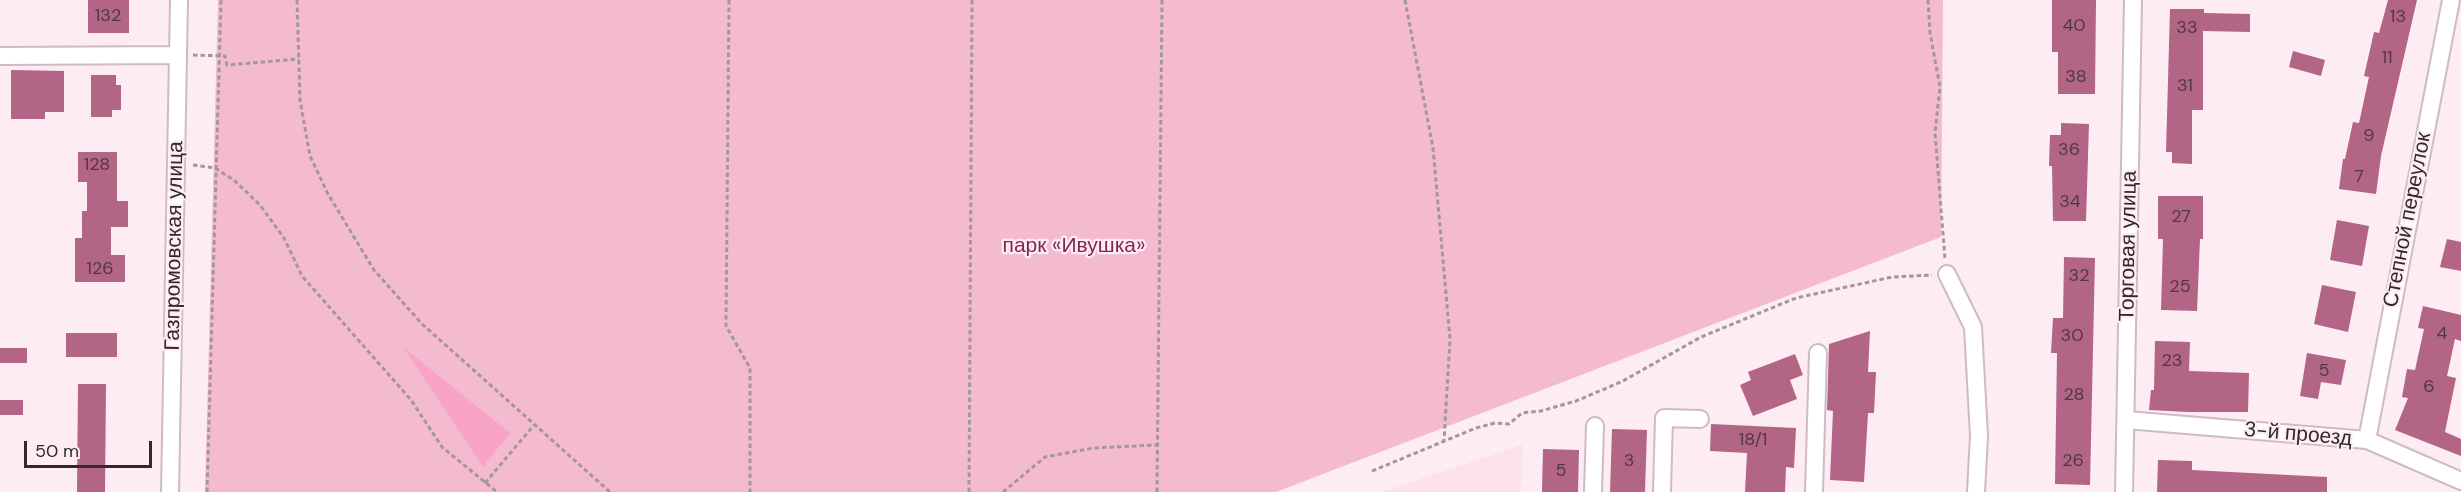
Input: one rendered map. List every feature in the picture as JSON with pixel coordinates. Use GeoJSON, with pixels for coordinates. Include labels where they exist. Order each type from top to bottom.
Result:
{"type":"FeatureCollection","features":[{"type":"Feature","properties":{"kind":"street","name":"Газпромовская улица"},"geometry":{"type":"LineString","coordinates":[[170,492],[179,0]]}},
{"type":"Feature","properties":{"kind":"street","name":"Торговая улица"},"geometry":{"type":"LineString","coordinates":[[2124,492],[2133,0]]}},
{"type":"Feature","properties":{"kind":"street","name":"Степной переулок"},"geometry":{"type":"LineString","coordinates":[[2367,440],[2451,0]]}},
{"type":"Feature","properties":{"kind":"street"},"geometry":{"type":"LineString","coordinates":[[0,56],[178,55]]}},
{"type":"Feature","properties":{"kind":"street"},"geometry":{"type":"LineString","coordinates":[[1947,274],[1973,327],[1979,436],[1976,492]]}},
{"type":"Feature","properties":{"kind":"street"},"geometry":{"type":"LineString","coordinates":[[1814,492],[1818,353]]}},
{"type":"Feature","properties":{"kind":"street"},"geometry":{"type":"LineString","coordinates":[[1662,492],[1664,418],[1700,419]]}},
{"type":"Feature","properties":{"kind":"street","name":"3-й проезд"},"geometry":{"type":"LineString","coordinates":[[2126,420],[2367,440],[2461,481]]}},
{"type":"Feature","properties":{"kind":"street"},"geometry":{"type":"LineString","coordinates":[[1593,492],[1595,426]]}},
{"type":"Feature","properties":{"kind":"path"},"geometry":{"type":"LineString","coordinates":[[207,492],[221,0]]}},
{"type":"Feature","properties":{"kind":"path"},"geometry":{"type":"LineString","coordinates":[[297,0],[300,100],[310,156],[328,194],[374,270],[422,324],[610,492]]}},
{"type":"Feature","properties":{"kind":"path"},"geometry":{"type":"LineString","coordinates":[[729,0],[726,326],[750,368],[750,492]]}},
{"type":"Feature","properties":{"kind":"path"},"geometry":{"type":"LineString","coordinates":[[969,492],[972,0]]}},
{"type":"Feature","properties":{"kind":"path"},"geometry":{"type":"LineString","coordinates":[[1156,492],[1162,0]]}},
{"type":"Feature","properties":{"kind":"path"},"geometry":{"type":"LineString","coordinates":[[1405,0],[1433,148],[1450,339],[1444,441]]}},
{"type":"Feature","properties":{"kind":"path"},"geometry":{"type":"LineString","coordinates":[[1372,471],[1495,423],[1509,424],[1522,413],[1541,411],[1576,401],[1621,382],[1701,337],[1796,298],[1892,277],[1947,274],[1935,133],[1940,87],[1930,33],[1928,0]]}},
{"type":"Feature","properties":{"kind":"path"},"geometry":{"type":"LineString","coordinates":[[178,55],[220,55],[227,60],[227,65],[298,59]]}},
{"type":"Feature","properties":{"kind":"path"},"geometry":{"type":"LineString","coordinates":[[177,163],[215,168],[235,181],[260,206],[284,238],[302,276],[411,399],[442,447],[497,492]]}},
{"type":"Feature","properties":{"kind":"path"},"geometry":{"type":"LineString","coordinates":[[485,483],[534,425]]}},
{"type":"Feature","properties":{"kind":"path"},"geometry":{"type":"LineString","coordinates":[[1003,492],[1046,457],[1093,448],[1155,445]]}},
{"type":"Feature","properties":{"kind":"shaded area"},"geometry":{"type":"Polygon","coordinates":[[[403,347],[510,433],[483,467],[403,347]]]}},
{"type":"Feature","properties":{"kind":"shaded area"},"geometry":{"type":"Polygon","coordinates":[[[1522,445],[1521,492],[1382,492],[1403,485],[1522,445]]]}},
{"type":"Feature","properties":{"kind":"green space","name":"парк «Ивушка»"},"geometry":{"type":"Polygon","coordinates":[[[218,0],[1943,0],[1941,237],[1276,492],[205,492],[218,0]]]}},
{"type":"Feature","properties":{"kind":"building"},"geometry":{"type":"Polygon","coordinates":[[[88,0],[129,0],[129,33],[88,33],[88,0]]]}},
{"type":"Feature","properties":{"kind":"building"},"geometry":{"type":"Polygon","coordinates":[[[2052,0],[2096,0],[2095,94],[2058,94],[2058,52],[2052,52],[2052,0]]]}},
{"type":"Feature","properties":{"kind":"building"},"geometry":{"type":"Polygon","coordinates":[[[2388,0],[2417,0],[2381,156],[2376,194],[2339,189],[2343,159],[2345,159],[2353,122],[2359,123],[2369,77],[2364,76],[2374,32],[2379,33],[2388,0]]]}},
{"type":"Feature","properties":{"kind":"building"},"geometry":{"type":"Polygon","coordinates":[[[2170,9],[2204,9],[2204,13],[2250,14],[2250,32],[2203,31],[2203,110],[2192,110],[2192,164],[2172,163],[2172,152],[2166,152],[2170,9]]]}},
{"type":"Feature","properties":{"kind":"building"},"geometry":{"type":"Polygon","coordinates":[[[2293,51],[2325,60],[2321,76],[2289,67],[2293,51]]]}},
{"type":"Feature","properties":{"kind":"building"},"geometry":{"type":"Polygon","coordinates":[[[11,70],[64,71],[64,112],[45,112],[45,119],[11,119],[11,70]]]}},
{"type":"Feature","properties":{"kind":"building"},"geometry":{"type":"Polygon","coordinates":[[[91,75],[116,75],[116,85],[121,85],[121,110],[112,110],[112,117],[91,117],[91,75]]]}},
{"type":"Feature","properties":{"kind":"building"},"geometry":{"type":"Polygon","coordinates":[[[2061,123],[2089,124],[2086,221],[2053,221],[2052,166],[2049,166],[2050,135],[2061,135],[2061,123]]]}},
{"type":"Feature","properties":{"kind":"building"},"geometry":{"type":"Polygon","coordinates":[[[78,152],[117,152],[117,201],[128,201],[128,227],[111,227],[111,255],[125,255],[125,282],[75,282],[75,238],[82,238],[82,211],[87,211],[87,182],[78,182],[78,152]]]}},
{"type":"Feature","properties":{"kind":"building"},"geometry":{"type":"Polygon","coordinates":[[[2158,196],[2203,196],[2203,239],[2200,239],[2197,311],[2161,310],[2163,239],[2158,239],[2158,196]]]}},
{"type":"Feature","properties":{"kind":"building"},"geometry":{"type":"Polygon","coordinates":[[[2337,220],[2369,226],[2362,266],[2330,260],[2337,220]]]}},
{"type":"Feature","properties":{"kind":"building"},"geometry":{"type":"Polygon","coordinates":[[[2447,239],[2461,242],[2461,271],[2440,267],[2447,239]]]}},
{"type":"Feature","properties":{"kind":"building"},"geometry":{"type":"Polygon","coordinates":[[[2064,257],[2095,258],[2090,485],[2055,484],[2057,353],[2051,353],[2053,318],[2063,318],[2064,257]]]}},
{"type":"Feature","properties":{"kind":"building"},"geometry":{"type":"Polygon","coordinates":[[[2322,285],[2356,292],[2348,332],[2314,324],[2322,285]]]}},
{"type":"Feature","properties":{"kind":"building"},"geometry":{"type":"Polygon","coordinates":[[[2423,306],[2461,315],[2461,341],[2455,339],[2447,376],[2456,378],[2445,432],[2461,439],[2461,456],[2395,430],[2408,398],[2402,397],[2407,369],[2415,370],[2424,329],[2418,328],[2423,306]]]}},
{"type":"Feature","properties":{"kind":"building"},"geometry":{"type":"Polygon","coordinates":[[[1870,331],[1868,372],[1876,372],[1874,413],[1868,413],[1864,482],[1830,480],[1833,411],[1827,410],[1829,344],[1870,331]]]}},
{"type":"Feature","properties":{"kind":"building"},"geometry":{"type":"Polygon","coordinates":[[[66,333],[117,333],[117,357],[66,357],[66,333]]]}},
{"type":"Feature","properties":{"kind":"building"},"geometry":{"type":"Polygon","coordinates":[[[2155,341],[2190,342],[2189,371],[2249,373],[2248,412],[2149,410],[2151,390],[2154,390],[2155,341]]]}},
{"type":"Feature","properties":{"kind":"building"},"geometry":{"type":"Polygon","coordinates":[[[0,348],[27,348],[27,363],[0,363],[0,348]]]}},
{"type":"Feature","properties":{"kind":"building"},"geometry":{"type":"Polygon","coordinates":[[[2307,353],[2346,360],[2341,385],[2321,382],[2318,399],[2300,396],[2307,353]]]}},
{"type":"Feature","properties":{"kind":"building"},"geometry":{"type":"Polygon","coordinates":[[[1795,354],[1803,375],[1790,380],[1797,399],[1753,416],[1740,385],[1751,380],[1748,372],[1795,354]]]}},
{"type":"Feature","properties":{"kind":"building"},"geometry":{"type":"Polygon","coordinates":[[[78,384],[106,384],[105,492],[77,492],[78,384]]]}},
{"type":"Feature","properties":{"kind":"building"},"geometry":{"type":"Polygon","coordinates":[[[0,400],[23,400],[23,415],[0,415],[0,400]]]}},
{"type":"Feature","properties":{"kind":"building"},"geometry":{"type":"Polygon","coordinates":[[[1711,424],[1796,428],[1794,468],[1786,467],[1785,492],[1745,492],[1747,453],[1710,451],[1711,424]]]}},
{"type":"Feature","properties":{"kind":"building"},"geometry":{"type":"Polygon","coordinates":[[[1612,429],[1647,430],[1645,492],[1610,492],[1612,429]]]}},
{"type":"Feature","properties":{"kind":"building"},"geometry":{"type":"Polygon","coordinates":[[[1543,449],[1579,450],[1578,492],[1542,492],[1543,449]]]}},
{"type":"Feature","properties":{"kind":"building"},"geometry":{"type":"Polygon","coordinates":[[[2158,460],[2192,461],[2192,470],[2327,477],[2327,492],[2157,492],[2158,460]]]}}]}
